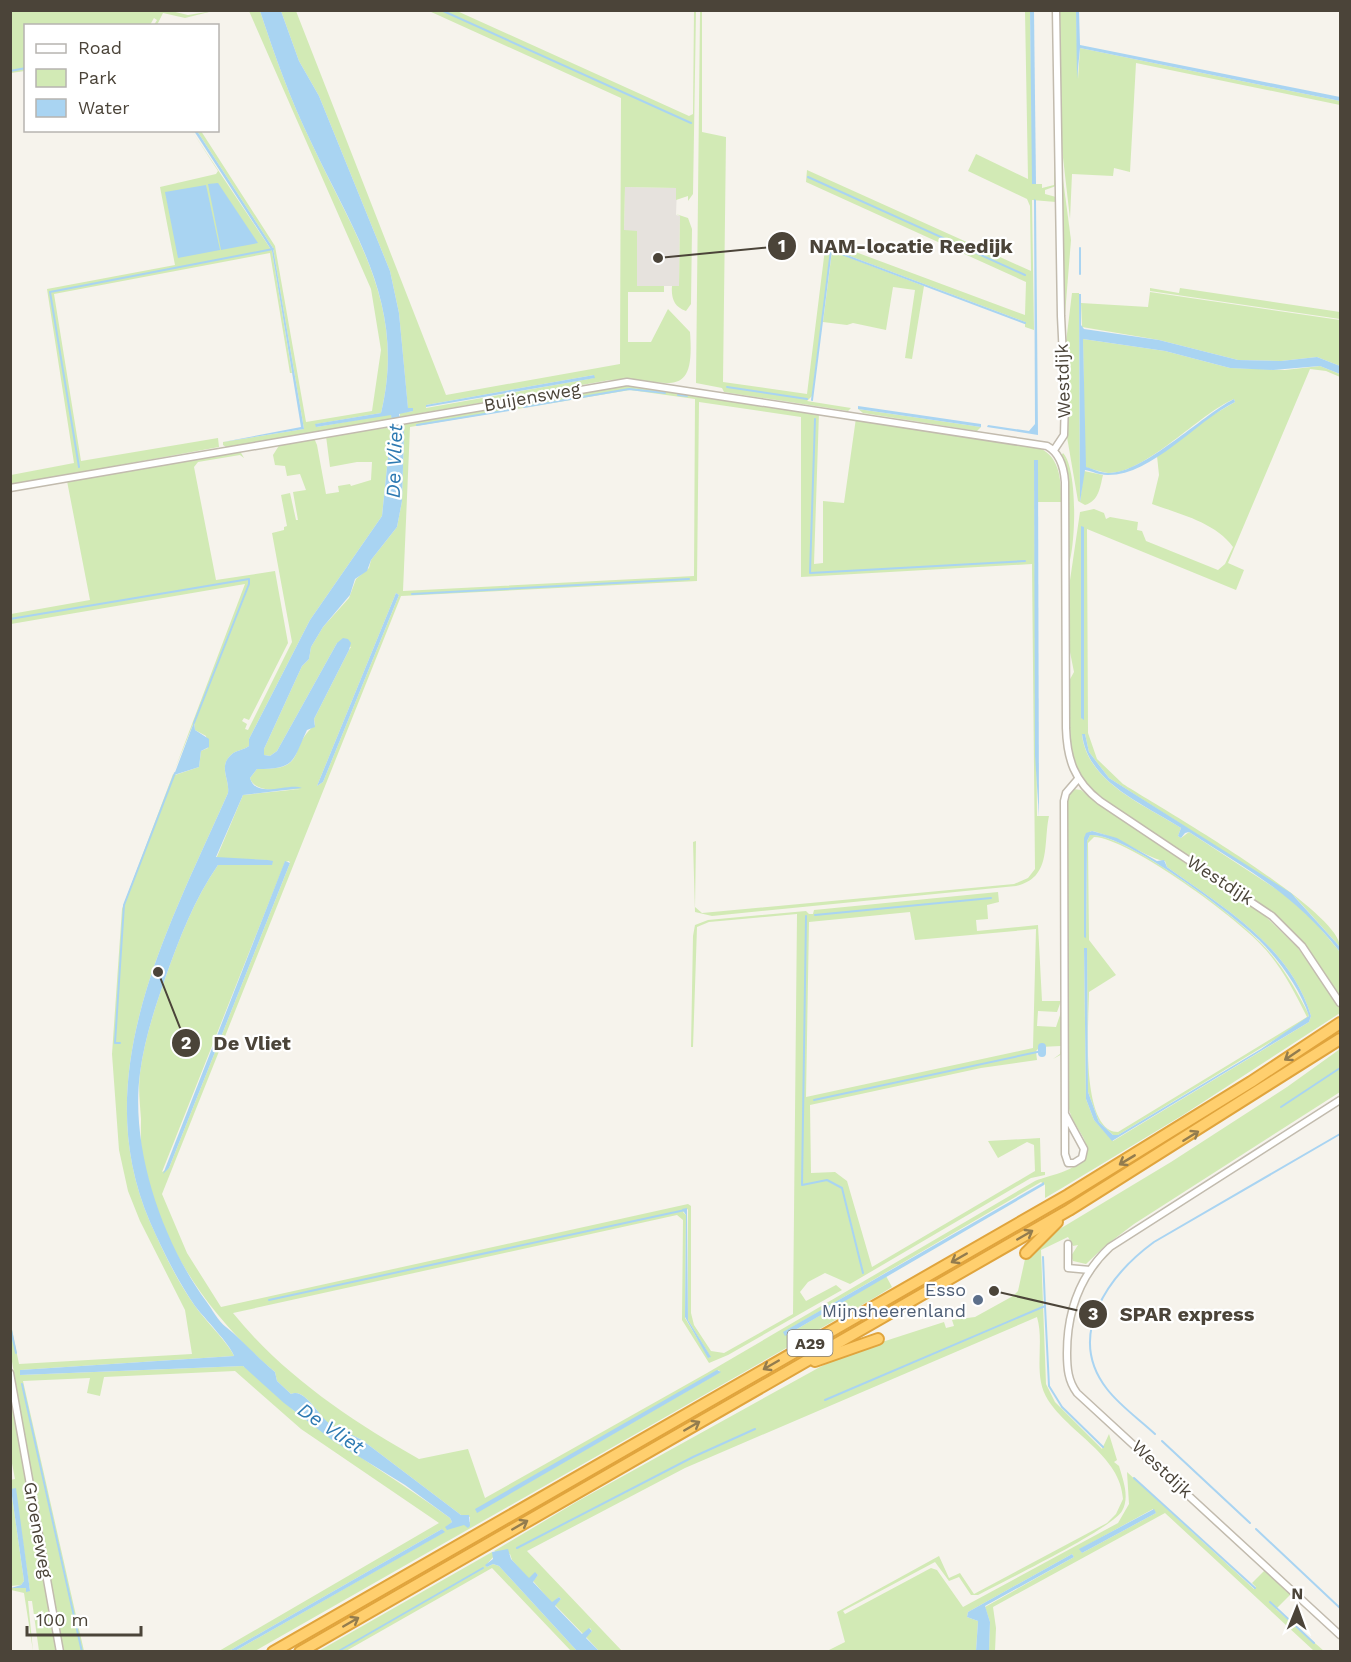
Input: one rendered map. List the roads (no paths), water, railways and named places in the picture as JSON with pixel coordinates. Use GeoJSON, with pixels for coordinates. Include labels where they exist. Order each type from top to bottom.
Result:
{"type":"FeatureCollection","features":[{"type":"Feature","properties":{"kind":"highway","name":"A29"},"geometry":{"type":"LineString","coordinates":[[273,1652],[1068,1195],[1241,1089],[1341,1023]]}},
{"type":"Feature","properties":{"kind":"highway","name":"A29"},"geometry":{"type":"LineString","coordinates":[[300,1652],[1069,1210],[1186,1139],[1341,1039]]}},
{"type":"Feature","properties":{"kind":"highway","name":"A29"},"geometry":{"type":"LineString","coordinates":[[1026,1254],[1069,1210]]}},
{"type":"Feature","properties":{"kind":"highway","name":"A29"},"geometry":{"type":"LineString","coordinates":[[792,1369],[878,1340]]}},
{"type":"Feature","properties":{"kind":"street","name":"Westdijk"},"geometry":{"type":"LineString","coordinates":[[1056,10],[1060,305],[1065,399],[1064,435],[1054,450],[1062,465],[1065,482],[1066,740],[1070,764],[1078,779],[1100,801],[1272,916],[1302,946],[1341,1003]]}},
{"type":"Feature","properties":{"kind":"street","name":"Buijensweg"},"geometry":{"type":"LineString","coordinates":[[10,488],[633,382],[1032,442],[1054,450]]}},
{"type":"Feature","properties":{"kind":"street"},"geometry":{"type":"LineString","coordinates":[[1065,1114],[1084,1149],[1082,1158],[1074,1163],[1068,1162],[1066,1158],[1065,1114],[1064,801],[1068,790],[1078,779]]}},
{"type":"Feature","properties":{"kind":"street","name":"Westdijk"},"geometry":{"type":"LineString","coordinates":[[1341,1100],[1110,1247],[1090,1270],[1074,1299],[1069,1321],[1068,1372],[1074,1389],[1341,1635]]}},
{"type":"Feature","properties":{"kind":"street"},"geometry":{"type":"LineString","coordinates":[[1068,1244],[1068,1268],[1090,1270]]}},
{"type":"Feature","properties":{"kind":"street","name":"Groeneweg"},"geometry":{"type":"LineString","coordinates":[[10,1373],[60,1652]]}},
{"type":"Feature","properties":{"kind":"water"},"geometry":{"type":"Polygon","coordinates":[[[260,11],[281,11],[299,61],[319,96],[390,271],[399,313],[408,408],[413,408],[413,411],[399,414],[404,433],[402,501],[397,527],[371,560],[367,571],[355,579],[350,595],[323,627],[311,647],[309,659],[302,666],[264,749],[264,755],[270,756],[277,751],[337,643],[343,638],[348,639],[351,643],[349,650],[314,719],[315,727],[307,730],[291,762],[270,769],[257,769],[250,778],[259,788],[302,788],[243,795],[216,857],[268,860],[273,861],[272,865],[218,865],[195,905],[176,948],[150,1024],[144,1049],[138,1102],[140,1132],[145,1162],[163,1222],[190,1277],[220,1322],[275,1372],[277,1381],[291,1394],[296,1393],[306,1398],[329,1423],[362,1440],[461,1515],[469,1515],[470,1526],[468,1528],[464,1525],[447,1530],[445,1527],[452,1522],[450,1518],[405,1485],[332,1440],[284,1403],[243,1366],[20,1375],[20,1370],[234,1356],[228,1345],[188,1296],[150,1222],[133,1167],[127,1111],[131,1057],[143,1002],[161,949],[228,793],[225,768],[227,759],[233,753],[249,746],[249,739],[310,620],[382,516],[393,428],[391,415],[316,427],[315,424],[381,413],[387,374],[387,338],[382,304],[359,240],[296,110],[260,11]]]}},
{"type":"Feature","properties":{"kind":"water"},"geometry":{"type":"Polygon","coordinates":[[[1030,11],[1034,11],[1036,184],[1032,184],[1030,11]]]}},
{"type":"Feature","properties":{"kind":"water"},"geometry":{"type":"Polygon","coordinates":[[[1076,11],[1079,11],[1080,45],[1340,97],[1340,101],[1080,48],[1077,79],[1076,11]]]}},
{"type":"Feature","properties":{"kind":"water"},"geometry":{"type":"Polygon","coordinates":[[[195,132],[198,132],[273,248],[304,429],[223,442],[301,427],[272,251],[195,132]]]}},
{"type":"Feature","properties":{"kind":"water"},"geometry":{"type":"Polygon","coordinates":[[[218,183],[258,243],[221,250],[208,184],[218,183]]]}},
{"type":"Feature","properties":{"kind":"water"},"geometry":{"type":"Polygon","coordinates":[[[206,185],[220,250],[178,258],[165,192],[206,185]]]}},
{"type":"Feature","properties":{"kind":"water"},"geometry":{"type":"Polygon","coordinates":[[[1034,199],[1036,200],[1038,435],[987,427],[988,425],[1029,431],[1035,424],[1034,199]]]}},
{"type":"Feature","properties":{"kind":"water"},"geometry":{"type":"Polygon","coordinates":[[[1079,294],[1081,294],[1081,325],[1084,329],[1159,340],[1238,360],[1281,361],[1317,357],[1340,366],[1340,374],[1320,366],[1273,370],[1230,368],[1165,351],[1083,339],[1086,467],[1108,473],[1122,471],[1155,455],[1221,407],[1234,399],[1235,402],[1140,467],[1124,473],[1107,475],[1085,470],[1080,502],[1079,294]]]}},
{"type":"Feature","properties":{"kind":"water"},"geometry":{"type":"Polygon","coordinates":[[[594,375],[595,378],[426,407],[426,405],[594,375]]]}},
{"type":"Feature","properties":{"kind":"water"},"geometry":{"type":"Polygon","coordinates":[[[858,406],[981,424],[981,427],[858,409],[858,406]]]}},
{"type":"Feature","properties":{"kind":"water"},"geometry":{"type":"Polygon","coordinates":[[[1034,460],[1038,460],[1039,817],[1035,755],[1034,460]]]}},
{"type":"Feature","properties":{"kind":"water"},"geometry":{"type":"Polygon","coordinates":[[[1081,526],[1084,527],[1084,720],[1081,718],[1081,526]]]}},
{"type":"Feature","properties":{"kind":"water"},"geometry":{"type":"Polygon","coordinates":[[[396,593],[399,595],[323,782],[317,786],[396,593]]]}},
{"type":"Feature","properties":{"kind":"water"},"geometry":{"type":"Polygon","coordinates":[[[194,722],[195,730],[209,739],[209,747],[201,751],[199,767],[174,775],[194,722]]]}},
{"type":"Feature","properties":{"kind":"water"},"geometry":{"type":"Polygon","coordinates":[[[1082,734],[1085,734],[1089,752],[1109,778],[1291,893],[1340,947],[1340,952],[1306,914],[1270,885],[1189,832],[1181,838],[1178,836],[1181,828],[1135,801],[1106,779],[1086,751],[1082,734]]]}},
{"type":"Feature","properties":{"kind":"water"},"geometry":{"type":"Polygon","coordinates":[[[1092,831],[1117,838],[1157,861],[1164,860],[1167,867],[1232,913],[1271,949],[1288,969],[1301,991],[1311,1016],[1309,1022],[1112,1141],[1094,1120],[1086,1099],[1084,948],[1087,948],[1088,1092],[1099,1122],[1113,1135],[1118,1135],[1261,1049],[1309,1016],[1294,985],[1281,966],[1267,948],[1246,928],[1152,860],[1127,846],[1090,835],[1087,841],[1086,938],[1084,937],[1084,838],[1086,833],[1092,831]]]}},
{"type":"Feature","properties":{"kind":"water"},"geometry":{"type":"Polygon","coordinates":[[[285,861],[290,863],[169,1168],[163,1174],[285,861]]]}},
{"type":"Feature","properties":{"kind":"water"},"geometry":{"type":"Polygon","coordinates":[[[1044,1182],[1044,1185],[785,1336],[783,1332],[1044,1182]]]}},
{"type":"Feature","properties":{"kind":"water"},"geometry":{"type":"Polygon","coordinates":[[[687,1208],[688,1320],[711,1357],[708,1358],[685,1317],[686,1215],[682,1209],[687,1208]]]}},
{"type":"Feature","properties":{"kind":"water"},"geometry":{"type":"Polygon","coordinates":[[[717,1370],[721,1372],[477,1513],[475,1509],[717,1370]]]}},
{"type":"Feature","properties":{"kind":"water"},"geometry":{"type":"Polygon","coordinates":[[[16,1488],[30,1591],[26,1592],[26,1588],[11,1588],[21,1585],[24,1581],[11,1489],[16,1488]]]}},
{"type":"Feature","properties":{"kind":"water"},"geometry":{"type":"Polygon","coordinates":[[[1154,1509],[1156,1513],[1082,1553],[1079,1549],[1154,1509]]]}},
{"type":"Feature","properties":{"kind":"water"},"geometry":{"type":"Polygon","coordinates":[[[442,1529],[445,1532],[235,1651],[229,1651],[442,1529]]]}},
{"type":"Feature","properties":{"kind":"water"},"geometry":{"type":"Polygon","coordinates":[[[508,1549],[511,1559],[529,1578],[535,1572],[538,1575],[533,1582],[552,1602],[559,1597],[561,1599],[555,1606],[582,1634],[589,1628],[592,1631],[586,1638],[599,1651],[577,1651],[499,1566],[493,1564],[487,1567],[485,1565],[493,1559],[492,1552],[508,1549]]]}},
{"type":"Feature","properties":{"kind":"water"},"geometry":{"type":"Polygon","coordinates":[[[1072,1554],[1074,1557],[985,1606],[990,1622],[989,1651],[976,1651],[978,1621],[967,1617],[968,1612],[1072,1554]]]}},
{"type":"Feature","properties":{"kind":"waterway"},"geometry":{"type":"LineString","coordinates":[[441,10],[691,123]]}},
{"type":"Feature","properties":{"kind":"waterway"},"geometry":{"type":"LineString","coordinates":[[10,71],[24,68]]}},
{"type":"Feature","properties":{"kind":"waterway"},"geometry":{"type":"LineString","coordinates":[[808,177],[1025,275]]}},
{"type":"Feature","properties":{"kind":"waterway"},"geometry":{"type":"LineString","coordinates":[[1080,248],[1080,274]]}},
{"type":"Feature","properties":{"kind":"waterway"},"geometry":{"type":"LineString","coordinates":[[79,467],[50,292],[273,249]]}},
{"type":"Feature","properties":{"kind":"waterway"},"geometry":{"type":"LineString","coordinates":[[812,400],[831,250],[1025,323]]}},
{"type":"Feature","properties":{"kind":"waterway"},"geometry":{"type":"LineString","coordinates":[[727,387],[807,399]]}},
{"type":"Feature","properties":{"kind":"waterway"},"geometry":{"type":"LineString","coordinates":[[524,407],[629,389],[665,393]]}},
{"type":"Feature","properties":{"kind":"waterway"},"geometry":{"type":"LineString","coordinates":[[678,395],[687,396]]}},
{"type":"Feature","properties":{"kind":"waterway"},"geometry":{"type":"LineString","coordinates":[[417,425],[509,410]]}},
{"type":"Feature","properties":{"kind":"waterway"},"geometry":{"type":"LineString","coordinates":[[815,419],[810,573],[1025,561]]}},
{"type":"Feature","properties":{"kind":"waterway"},"geometry":{"type":"LineString","coordinates":[[10,619],[249,579],[194,723]]}},
{"type":"Feature","properties":{"kind":"waterway"},"geometry":{"type":"LineString","coordinates":[[412,594],[689,579]]}},
{"type":"Feature","properties":{"kind":"waterway"},"geometry":{"type":"LineString","coordinates":[[120,1043],[115,1043],[124,905],[175,773]]}},
{"type":"Feature","properties":{"kind":"waterway"},"geometry":{"type":"LineString","coordinates":[[815,915],[991,898]]}},
{"type":"Feature","properties":{"kind":"waterway"},"geometry":{"type":"LineString","coordinates":[[806,916],[802,1185],[827,1180],[842,1188],[863,1273]]}},
{"type":"Feature","properties":{"kind":"waterway"},"geometry":{"type":"LineString","coordinates":[[1042,1047],[1042,1053]]}},
{"type":"Feature","properties":{"kind":"waterway"},"geometry":{"type":"LineString","coordinates":[[814,1100],[1042,1051]]}},
{"type":"Feature","properties":{"kind":"waterway"},"geometry":{"type":"LineString","coordinates":[[1281,1107],[1340,1068]]}},
{"type":"Feature","properties":{"kind":"waterway"},"geometry":{"type":"LineString","coordinates":[[1155,1434],[1112,1395],[1095,1369],[1090,1348],[1092,1327],[1098,1308],[1108,1289],[1122,1271],[1154,1242],[1340,1134]]}},
{"type":"Feature","properties":{"kind":"waterway"},"geometry":{"type":"LineString","coordinates":[[269,1300],[685,1210]]}},
{"type":"Feature","properties":{"kind":"waterway"},"geometry":{"type":"LineString","coordinates":[[1043,1257],[1045,1305]]}},
{"type":"Feature","properties":{"kind":"waterway"},"geometry":{"type":"LineString","coordinates":[[825,1400],[1045,1306],[1049,1386],[1062,1407],[1103,1447]]}},
{"type":"Feature","properties":{"kind":"waterway"},"geometry":{"type":"LineString","coordinates":[[10,1325],[16,1353]]}},
{"type":"Feature","properties":{"kind":"waterway"},"geometry":{"type":"LineString","coordinates":[[22,1384],[82,1652]]}},
{"type":"Feature","properties":{"kind":"waterway"},"geometry":{"type":"LineString","coordinates":[[517,1548],[693,1457],[755,1429]]}},
{"type":"Feature","properties":{"kind":"waterway"},"geometry":{"type":"LineString","coordinates":[[1162,1441],[1250,1523]]}},
{"type":"Feature","properties":{"kind":"waterway"},"geometry":{"type":"LineString","coordinates":[[1134,1478],[1255,1588]]}},
{"type":"Feature","properties":{"kind":"waterway"},"geometry":{"type":"LineString","coordinates":[[1256,1529],[1340,1608]]}},
{"type":"Feature","properties":{"kind":"waterway"},"geometry":{"type":"LineString","coordinates":[[337,1652],[483,1568]]}},
{"type":"Feature","properties":{"kind":"waterway"},"geometry":{"type":"LineString","coordinates":[[1270,1602],[1314,1643]]}},
{"type":"Feature","properties":{"kind":"place","name":"NAM-locatie Reedijk"},"geometry":{"type":"Point","coordinates":[658,258]}},
{"type":"Feature","properties":{"kind":"place","name":"De Vliet"},"geometry":{"type":"Point","coordinates":[158,972]}},
{"type":"Feature","properties":{"kind":"place","name":"SPAR express"},"geometry":{"type":"Point","coordinates":[994,1291]}},
{"type":"Feature","properties":{"kind":"place","name":"Esso Mijnsheerenland"},"geometry":{"type":"Point","coordinates":[978,1300]}}]}
